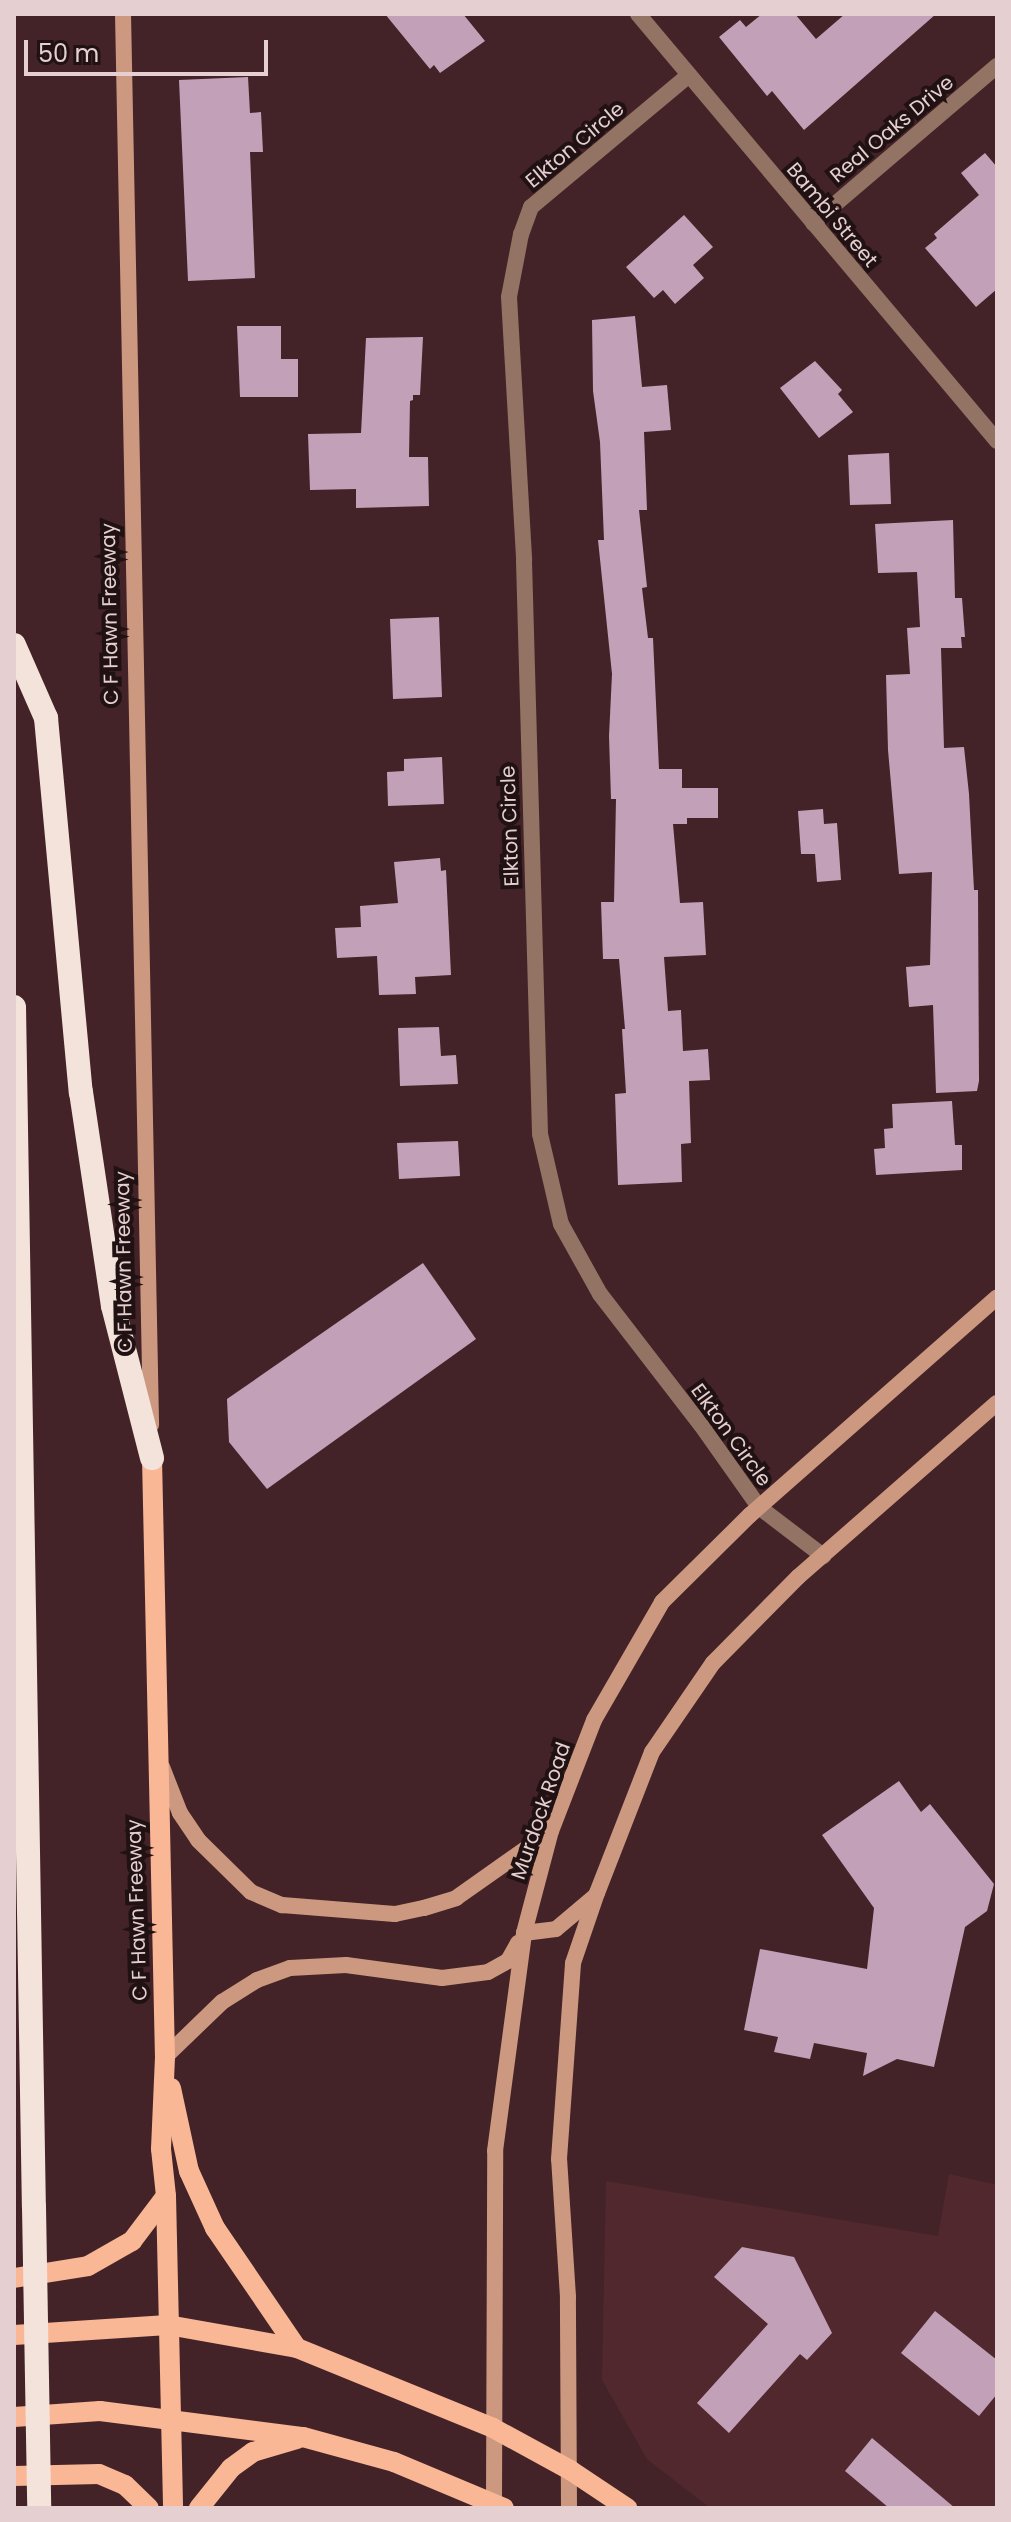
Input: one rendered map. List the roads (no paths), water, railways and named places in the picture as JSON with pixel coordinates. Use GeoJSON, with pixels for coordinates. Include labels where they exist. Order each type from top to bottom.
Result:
{"type":"FeatureCollection","features":[{"type":"Feature","properties":{"kind":"highway"},"geometry":{"type":"LineString","coordinates":[[14,645],[46,718],[81,1092],[113,1306],[152,1458]]}},
{"type":"Feature","properties":{"kind":"highway"},"geometry":{"type":"LineString","coordinates":[[14,1007],[39,2508]]}},
{"type":"Feature","properties":{"kind":"main road","name":"C F Hawn Freeway"},"geometry":{"type":"LineString","coordinates":[[123,14],[156,1753],[165,2057],[161,2149],[166,2196],[173,2508]]}},
{"type":"Feature","properties":{"kind":"main road","name":"Murdock Road"},"geometry":{"type":"LineString","coordinates":[[499,2505],[493,2428],[495,2151],[524,1933],[551,1831],[594,1720],[662,1602],[759,1507],[997,1297]]}},
{"type":"Feature","properties":{"kind":"main road"},"geometry":{"type":"LineString","coordinates":[[569,2508],[568,2297],[559,2159],[573,1963],[597,1893],[652,1752],[713,1663],[823,1556],[997,1403]]}},
{"type":"Feature","properties":{"kind":"main road"},"geometry":{"type":"LineString","coordinates":[[156,1753],[180,1813],[198,1840],[251,1892],[282,1905],[395,1914],[424,1908],[456,1898],[551,1831]]}},
{"type":"Feature","properties":{"kind":"main road"},"geometry":{"type":"LineString","coordinates":[[297,2348],[268,2311],[209,2214],[189,2171],[165,2057],[222,2002],[257,1980],[290,1968],[346,1965],[442,1978],[488,1972],[508,1961],[524,1933],[556,1929],[577,1914],[597,1893]]}},
{"type":"Feature","properties":{"kind":"main road"},"geometry":{"type":"LineString","coordinates":[[14,2278],[88,2266],[132,2241],[166,2196]]}},
{"type":"Feature","properties":{"kind":"main road"},"geometry":{"type":"LineString","coordinates":[[14,2335],[168,2325],[297,2348],[493,2428],[570,2470],[627,2508]]}},
{"type":"Feature","properties":{"kind":"main road"},"geometry":{"type":"LineString","coordinates":[[14,2417],[100,2411],[303,2437],[394,2462],[499,2505]]}},
{"type":"Feature","properties":{"kind":"main road"},"geometry":{"type":"LineString","coordinates":[[199,2508],[231,2468],[253,2452],[303,2437]]}},
{"type":"Feature","properties":{"kind":"main road"},"geometry":{"type":"LineString","coordinates":[[14,2476],[99,2474],[125,2485],[149,2508]]}},
{"type":"Feature","properties":{"kind":"street","name":"Bambi Street"},"geometry":{"type":"LineString","coordinates":[[638,14],[997,441]]}},
{"type":"Feature","properties":{"kind":"street","name":"Real Oaks Drive"},"geometry":{"type":"LineString","coordinates":[[813,223],[997,66]]}},
{"type":"Feature","properties":{"kind":"street","name":"Elkton Circle"},"geometry":{"type":"LineString","coordinates":[[689,75],[531,207],[521,234],[509,297],[524,561],[540,1134],[561,1224],[600,1294],[701,1425],[759,1507],[823,1556]]}}]}
